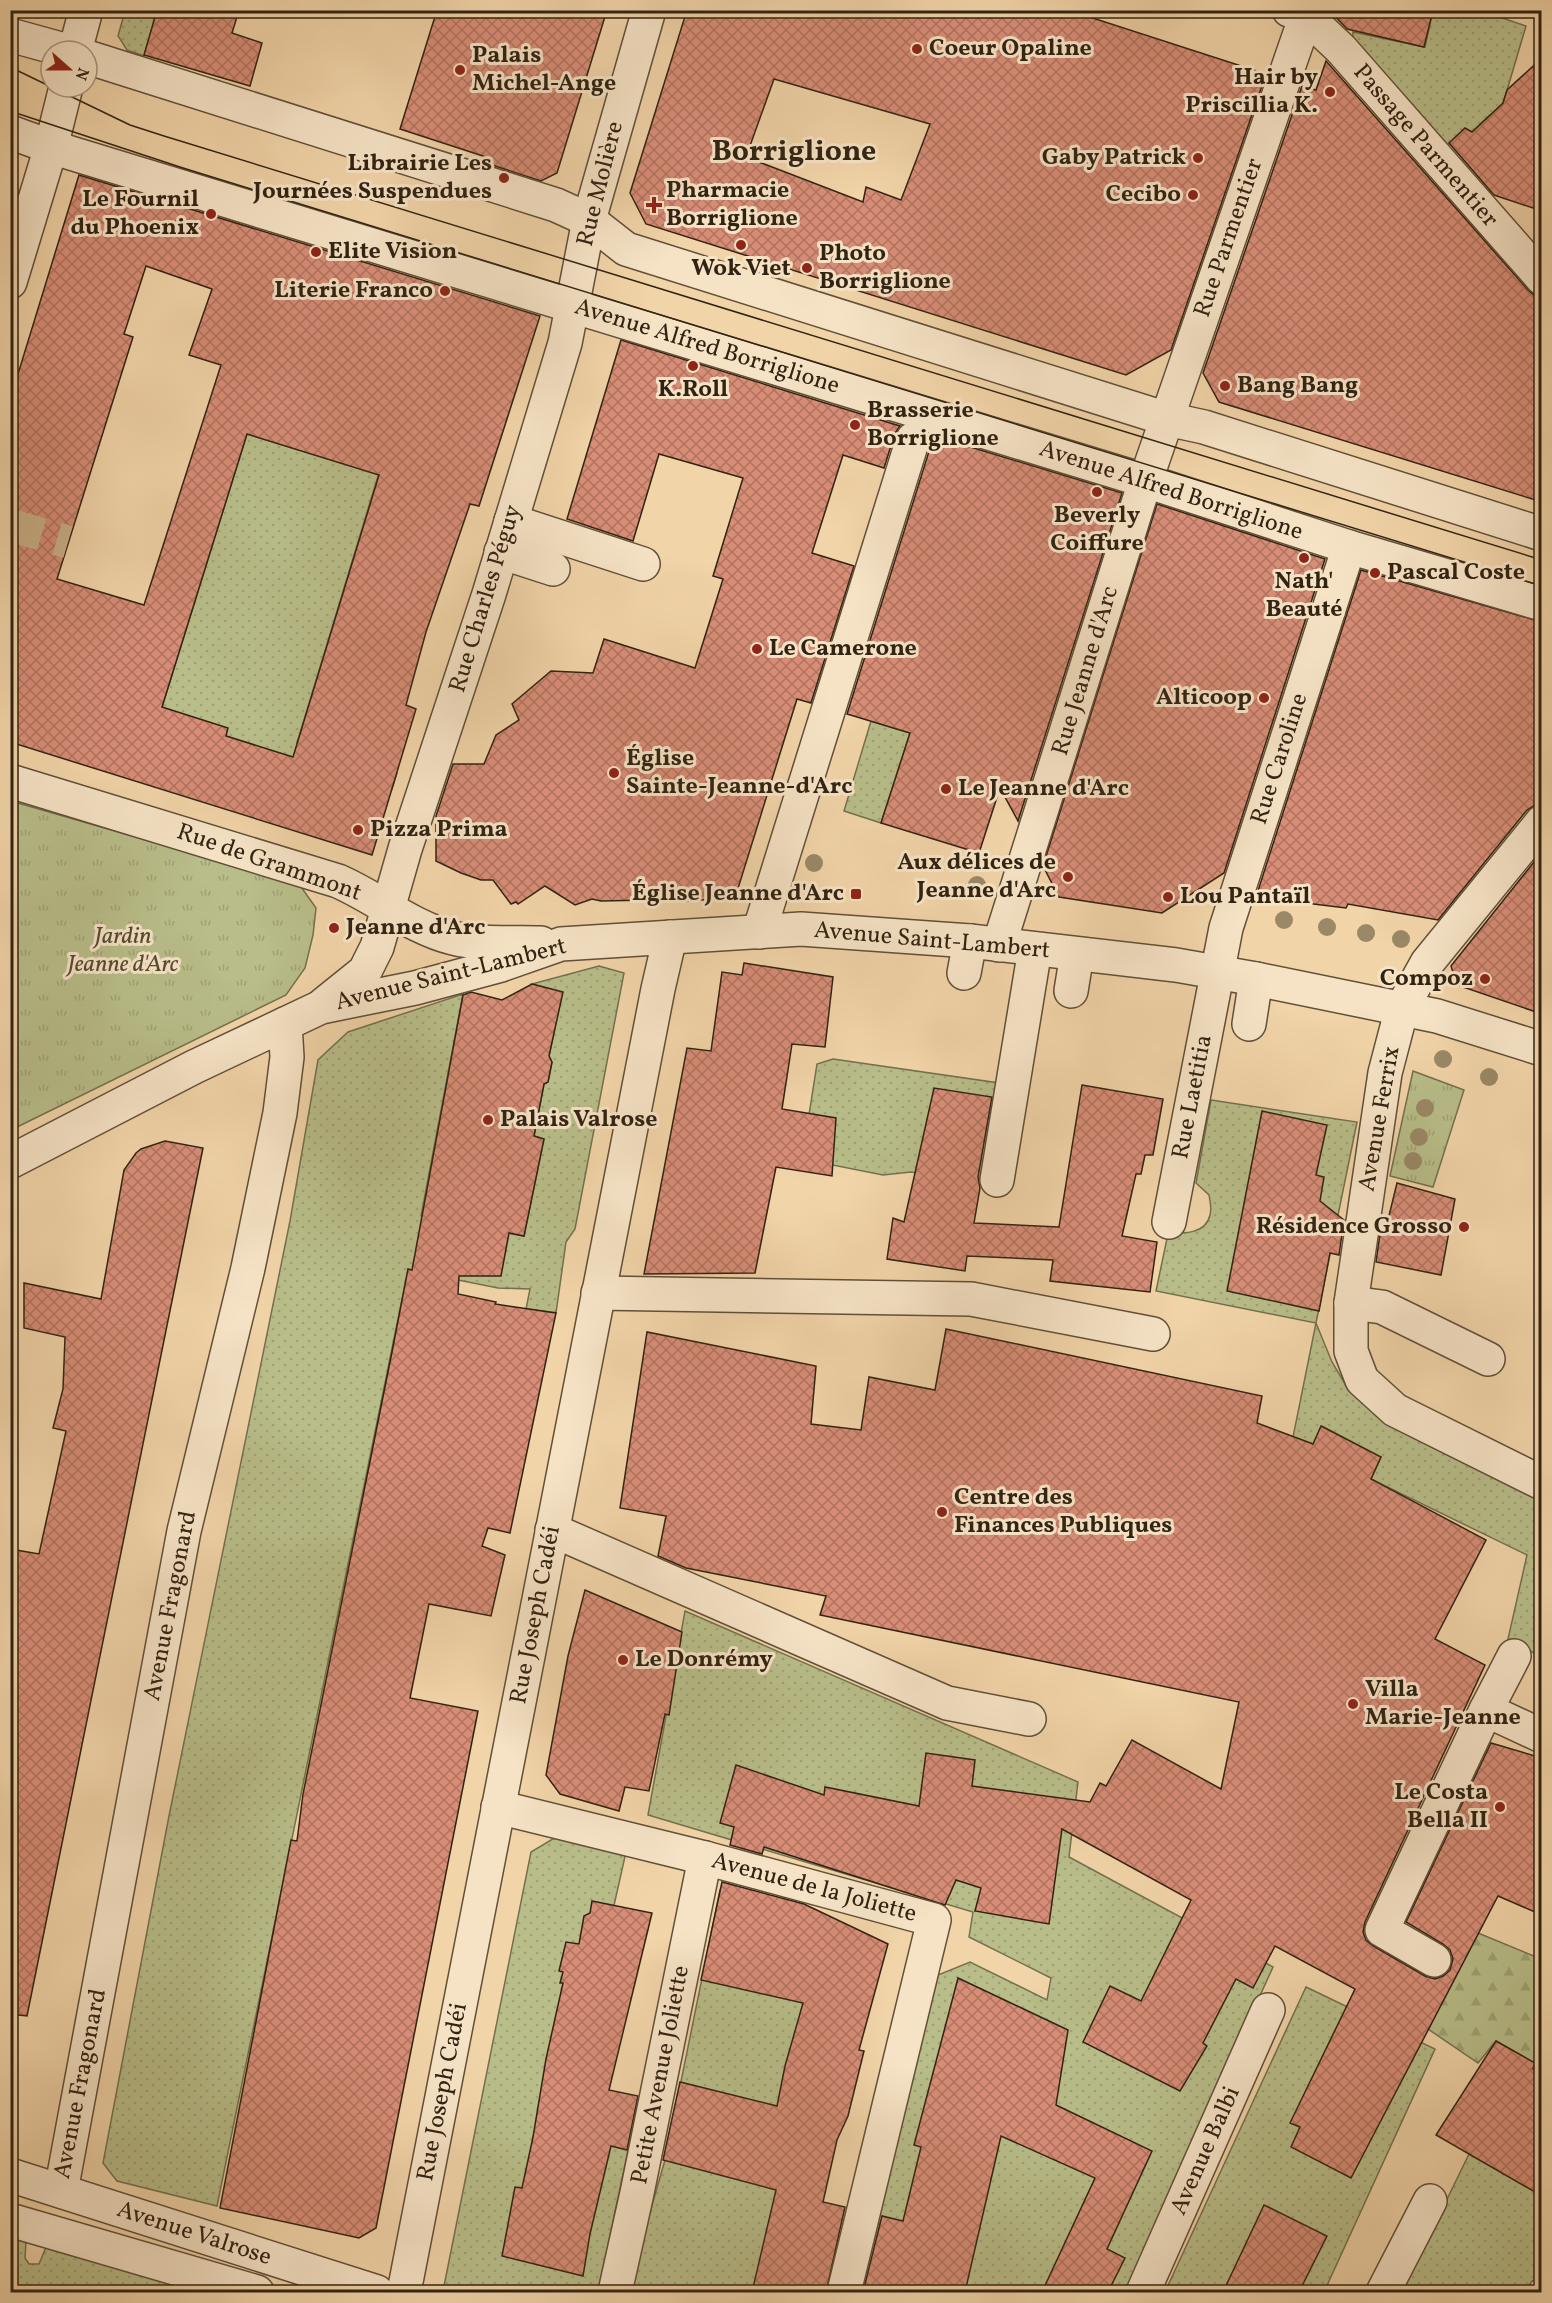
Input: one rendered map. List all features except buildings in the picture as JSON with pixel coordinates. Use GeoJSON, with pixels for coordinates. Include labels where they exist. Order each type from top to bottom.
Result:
{"type":"FeatureCollection","features":[{"type":"Feature","properties":{"kind":"street"},"geometry":{"type":"LineString","coordinates":[[78,39],[86,10]]}},
{"type":"Feature","properties":{"kind":"street","name":"Rue Molière"},"geometry":{"type":"LineString","coordinates":[[575,298],[589,220],[649,10]]}},
{"type":"Feature","properties":{"kind":"street","name":"Passage Parmentier"},"geometry":{"type":"LineString","coordinates":[[1301,12],[1341,49],[1542,278]]}},
{"type":"Feature","properties":{"kind":"street","name":"Rue Parmentier"},"geometry":{"type":"LineString","coordinates":[[1149,473],[1301,12]]}},
{"type":"Feature","properties":{"kind":"street"},"geometry":{"type":"LineString","coordinates":[[10,35],[39,43]]}},
{"type":"Feature","properties":{"kind":"street"},"geometry":{"type":"LineString","coordinates":[[99,61],[556,205],[589,220],[626,249],[1542,534]]}},
{"type":"Feature","properties":{"kind":"street"},"geometry":{"type":"LineString","coordinates":[[10,282],[51,147],[63,99]]}},
{"type":"Feature","properties":{"kind":"street","name":"Avenue Alfred Borriglione"},"geometry":{"type":"LineString","coordinates":[[10,132],[51,147],[575,298],[1149,473],[1349,547],[1542,604]]}},
{"type":"Feature","properties":{"kind":"street","name":"Rue Charles Péguy"},"geometry":{"type":"LineString","coordinates":[[389,907],[405,849],[511,521],[565,343],[575,298]]}},
{"type":"Feature","properties":{"kind":"street"},"geometry":{"type":"LineString","coordinates":[[759,932],[913,439]]}},
{"type":"Feature","properties":{"kind":"street","name":"Rue Jeanne d'Arc"},"geometry":{"type":"LineString","coordinates":[[964,973],[984,943],[1149,473]]}},
{"type":"Feature","properties":{"kind":"street"},"geometry":{"type":"LineString","coordinates":[[511,521],[644,564]]}},
{"type":"Feature","properties":{"kind":"street","name":"Rue Caroline"},"geometry":{"type":"LineString","coordinates":[[1216,972],[1240,882],[1349,547]]}},
{"type":"Feature","properties":{"kind":"street"},"geometry":{"type":"LineString","coordinates":[[501,552],[553,569]]}},
{"type":"Feature","properties":{"kind":"street","name":"Rue de Grammont"},"geometry":{"type":"LineString","coordinates":[[10,781],[338,881],[433,932],[452,938],[468,941],[561,944]]}},
{"type":"Feature","properties":{"kind":"street","name":"Avenue Ferrix"},"geometry":{"type":"LineString","coordinates":[[1542,822],[1427,963],[1402,1008],[1385,1073],[1351,1303],[1351,1351],[1362,1380],[1395,1410],[1542,1483]]}},
{"type":"Feature","properties":{"kind":"street","name":"Avenue Saint-Lambert"},"geometry":{"type":"LineString","coordinates":[[321,1007],[365,971],[377,947],[389,907]]}},
{"type":"Feature","properties":{"kind":"street","name":"Avenue Saint-Lambert"},"geometry":{"type":"LineString","coordinates":[[10,1162],[194,1067],[321,1007],[426,985],[501,965],[561,944],[801,929],[984,943],[1256,979],[1402,1008],[1459,1022],[1542,1049]]}},
{"type":"Feature","properties":{"kind":"street","name":"Rue Joseph Cadéi"},"geometry":{"type":"LineString","coordinates":[[404,2292],[598,1293],[670,937]]}},
{"type":"Feature","properties":{"kind":"street"},"geometry":{"type":"LineString","coordinates":[[997,1180],[1035,949]]}},
{"type":"Feature","properties":{"kind":"street"},"geometry":{"type":"LineString","coordinates":[[1071,991],[1077,954]]}},
{"type":"Feature","properties":{"kind":"street","name":"Rue Laetitia"},"geometry":{"type":"LineString","coordinates":[[1169,1222],[1216,972]]}},
{"type":"Feature","properties":{"kind":"street"},"geometry":{"type":"LineString","coordinates":[[1249,1024],[1256,979]]}},
{"type":"Feature","properties":{"kind":"street","name":"Avenue Fragonard"},"geometry":{"type":"LineString","coordinates":[[61,2191],[184,1531],[248,1268],[280,1113],[287,1056],[285,1024]]}},
{"type":"Feature","properties":{"kind":"street"},"geometry":{"type":"LineString","coordinates":[[598,1293],[971,1299],[1153,1334]]}},
{"type":"Feature","properties":{"kind":"street"},"geometry":{"type":"LineString","coordinates":[[1351,1303],[1382,1307],[1488,1359]]}},
{"type":"Feature","properties":{"kind":"street"},"geometry":{"type":"LineString","coordinates":[[552,1530],[947,1703],[1029,1719]]}},
{"type":"Feature","properties":{"kind":"street"},"geometry":{"type":"LineString","coordinates":[[1434,1960],[1382,1929],[1514,1656]]}},
{"type":"Feature","properties":{"kind":"street"},"geometry":{"type":"LineString","coordinates":[[1486,1710],[1542,1736]]}},
{"type":"Feature","properties":{"kind":"street","name":"Avenue de la Joliette"},"geometry":{"type":"LineString","coordinates":[[498,1807],[705,1858],[934,1920],[844,2292]]}},
{"type":"Feature","properties":{"kind":"street","name":"Petite Avenue Joliette"},"geometry":{"type":"LineString","coordinates":[[615,2292],[705,1858]]}},
{"type":"Feature","properties":{"kind":"street","name":"Avenue Balbi"},"geometry":{"type":"LineString","coordinates":[[1143,2292],[1268,2010]]}},
{"type":"Feature","properties":{"kind":"street","name":"Avenue Valrose"},"geometry":{"type":"LineString","coordinates":[[10,2175],[377,2292]]}},
{"type":"Feature","properties":{"kind":"street"},"geometry":{"type":"LineString","coordinates":[[1383,2292],[1430,2201]]}},
{"type":"Feature","properties":{"kind":"street"},"geometry":{"type":"LineString","coordinates":[[10,2220],[257,2292]]}},
{"type":"Feature","properties":{"kind":"green space"},"geometry":{"type":"Polygon","coordinates":[[[125,11],[157,11],[144,56],[127,50],[118,36],[125,11]]]}},
{"type":"Feature","properties":{"kind":"green space"},"geometry":{"type":"Polygon","coordinates":[[[1433,11],[1482,11],[1526,26],[1500,114],[1490,115],[1472,132],[1465,129],[1439,153],[1352,50],[1353,32],[1425,47],[1433,11]]]}},
{"type":"Feature","properties":{"kind":"green space"},"geometry":{"type":"Polygon","coordinates":[[[414,415],[378,476],[297,743],[397,773],[392,789],[226,736],[162,707],[247,434],[344,464],[414,415]]]}},
{"type":"Feature","properties":{"kind":"green space"},"geometry":{"type":"Polygon","coordinates":[[[871,721],[910,733],[881,823],[844,811],[871,721]]]}},
{"type":"Feature","properties":{"kind":"green space","name":"Jardin Jeanne d'Arc"},"geometry":{"type":"Polygon","coordinates":[[[11,801],[299,884],[316,908],[313,935],[305,968],[286,995],[11,1130],[11,801]]]}},
{"type":"Feature","properties":{"kind":"green space"},"geometry":{"type":"Polygon","coordinates":[[[599,966],[624,973],[575,1229],[566,1242],[556,1313],[526,1309],[530,1289],[498,1288],[408,1270],[217,2206],[117,2181],[103,2163],[169,1816],[290,1221],[318,1060],[348,1032],[463,994],[421,1216],[524,1236],[544,1139],[534,1136],[544,1084],[548,1082],[552,1062],[549,1056],[561,998],[558,991],[532,984],[599,966]]]}},
{"type":"Feature","properties":{"kind":"green space"},"geometry":{"type":"Polygon","coordinates":[[[833,1059],[999,1083],[981,1184],[911,1172],[883,1175],[802,1159],[817,1064],[833,1059]]]}},
{"type":"Feature","properties":{"kind":"green space"},"geometry":{"type":"Polygon","coordinates":[[[1413,1071],[1464,1090],[1433,1187],[1390,1176],[1413,1071]]]}},
{"type":"Feature","properties":{"kind":"green space"},"geometry":{"type":"Polygon","coordinates":[[[1211,1100],[1357,1122],[1316,1323],[1156,1291],[1169,1229],[1187,1232],[1199,1229],[1208,1221],[1210,1215],[1209,1195],[1196,1183],[1211,1100]]]}},
{"type":"Feature","properties":{"kind":"green space"},"geometry":{"type":"Polygon","coordinates":[[[1316,1323],[1332,1362],[1345,1384],[1375,1414],[1398,1429],[1541,1499],[1541,1657],[1508,1639],[1527,1555],[1371,1479],[1381,1457],[1322,1426],[1313,1444],[1293,1437],[1316,1323]]]}},
{"type":"Feature","properties":{"kind":"green space"},"geometry":{"type":"Polygon","coordinates":[[[685,1611],[1078,1782],[1069,1857],[1273,1967],[1125,2292],[857,2292],[938,1975],[970,1962],[1047,2000],[1051,1978],[969,1937],[973,1912],[648,1815],[685,1611]]]}},
{"type":"Feature","properties":{"kind":"green space"},"geometry":{"type":"Polygon","coordinates":[[[561,1834],[626,1852],[595,1990],[548,2099],[635,2118],[598,2292],[463,2292],[444,2286],[531,1852],[561,1834]]]}},
{"type":"Feature","properties":{"kind":"green space"},"geometry":{"type":"Polygon","coordinates":[[[720,1890],[805,1907],[830,1928],[780,2203],[752,2292],[627,2292],[665,2160],[720,1890]]]}},
{"type":"Feature","properties":{"kind":"green space"},"geometry":{"type":"Polygon","coordinates":[[[1478,1933],[1541,1959],[1541,2067],[1496,2041],[1478,2063],[1428,2029],[1478,1933]]]}},
{"type":"Feature","properties":{"kind":"green space"},"geometry":{"type":"Polygon","coordinates":[[[1306,1987],[1435,2049],[1324,2292],[1165,2292],[1306,1987]]]}},
{"type":"Feature","properties":{"kind":"green space"},"geometry":{"type":"Polygon","coordinates":[[[1469,2154],[1541,2195],[1541,2279],[1532,2281],[1525,2292],[1402,2292],[1469,2154]]]}},
{"type":"Feature","properties":{"kind":"green space"},"geometry":{"type":"Polygon","coordinates":[[[10,2236],[26,2241],[25,2258],[29,2264],[39,2264],[47,2245],[215,2292],[11,2292],[10,2236]]]}},
{"type":"Feature","properties":{"kind":"tunnel"},"geometry":{"type":"LineString","coordinates":[[10,525],[68,542]]}},
{"type":"Feature","properties":{"kind":"tram line"},"geometry":{"type":"LineString","coordinates":[[10,67],[130,125],[164,136],[1542,560]]}},
{"type":"Feature","properties":{"kind":"tram line"},"geometry":{"type":"LineString","coordinates":[[10,111],[183,168],[1542,586]]}},
{"type":"Feature","properties":{"kind":"place","name":"Coeur Opaline"},"geometry":{"type":"Point","coordinates":[917,49]}},
{"type":"Feature","properties":{"kind":"place","name":"Palais Michel-Ange"},"geometry":{"type":"Point","coordinates":[460,70]}},
{"type":"Feature","properties":{"kind":"place","name":"Hair by Priscillia K."},"geometry":{"type":"Point","coordinates":[1330,92]}},
{"type":"Feature","properties":{"kind":"place","name":"Gaby Patrick"},"geometry":{"type":"Point","coordinates":[1198,158]}},
{"type":"Feature","properties":{"kind":"place","name":"Librairie Les Journées Suspendues"},"geometry":{"type":"Point","coordinates":[504,178]}},
{"type":"Feature","properties":{"kind":"place","name":"Cecibo"},"geometry":{"type":"Point","coordinates":[1193,195]}},
{"type":"Feature","properties":{"kind":"place","name":"Pharmacie Borriglione"},"geometry":{"type":"Point","coordinates":[654,205]}},
{"type":"Feature","properties":{"kind":"place","name":"Le Fournil du Phoenix"},"geometry":{"type":"Point","coordinates":[211,214]}},
{"type":"Feature","properties":{"kind":"place","name":"Wok Viet"},"geometry":{"type":"Point","coordinates":[741,245]}},
{"type":"Feature","properties":{"kind":"place","name":"Elite Vision"},"geometry":{"type":"Point","coordinates":[316,252]}},
{"type":"Feature","properties":{"kind":"place","name":"Photo Borriglione"},"geometry":{"type":"Point","coordinates":[807,268]}},
{"type":"Feature","properties":{"kind":"place","name":"Literie Franco"},"geometry":{"type":"Point","coordinates":[445,291]}},
{"type":"Feature","properties":{"kind":"place","name":"K.Roll"},"geometry":{"type":"Point","coordinates":[693,366]}},
{"type":"Feature","properties":{"kind":"place","name":"Bang Bang"},"geometry":{"type":"Point","coordinates":[1225,386]}},
{"type":"Feature","properties":{"kind":"place","name":"Brasserie Borriglione"},"geometry":{"type":"Point","coordinates":[855,425]}},
{"type":"Feature","properties":{"kind":"place","name":"Beverly Coiffure"},"geometry":{"type":"Point","coordinates":[1097,492]}},
{"type":"Feature","properties":{"kind":"place","name":"Nath' Beauté"},"geometry":{"type":"Point","coordinates":[1304,558]}},
{"type":"Feature","properties":{"kind":"place","name":"Pascal Coste"},"geometry":{"type":"Point","coordinates":[1375,573]}},
{"type":"Feature","properties":{"kind":"place","name":"Le Camerone"},"geometry":{"type":"Point","coordinates":[757,649]}},
{"type":"Feature","properties":{"kind":"place","name":"Alticoop"},"geometry":{"type":"Point","coordinates":[1264,698]}},
{"type":"Feature","properties":{"kind":"place","name":"Église Sainte-Jeanne-d'Arc"},"geometry":{"type":"Point","coordinates":[614,773]}},
{"type":"Feature","properties":{"kind":"place","name":"Le Jeanne d'Arc"},"geometry":{"type":"Point","coordinates":[946,789]}},
{"type":"Feature","properties":{"kind":"place","name":"Pizza Prima"},"geometry":{"type":"Point","coordinates":[358,830]}},
{"type":"Feature","properties":{"kind":"place","name":"Aux délices de Jeanne d'Arc"},"geometry":{"type":"Point","coordinates":[1068,877]}},
{"type":"Feature","properties":{"kind":"place","name":"Église Jeanne d'Arc"},"geometry":{"type":"Point","coordinates":[856,894]}},
{"type":"Feature","properties":{"kind":"place","name":"Lou Pantaïl"},"geometry":{"type":"Point","coordinates":[1168,897]}},
{"type":"Feature","properties":{"kind":"place","name":"Jeanne d'Arc"},"geometry":{"type":"Point","coordinates":[334,928]}},
{"type":"Feature","properties":{"kind":"place","name":"Compoz"},"geometry":{"type":"Point","coordinates":[1485,979]}},
{"type":"Feature","properties":{"kind":"place","name":"Palais Valrose"},"geometry":{"type":"Point","coordinates":[488,1120]}},
{"type":"Feature","properties":{"kind":"place","name":"Résidence Grosso"},"geometry":{"type":"Point","coordinates":[1464,1227]}},
{"type":"Feature","properties":{"kind":"place","name":"Centre des Finances Publiques"},"geometry":{"type":"Point","coordinates":[942,1512]}},
{"type":"Feature","properties":{"kind":"place","name":"Le Donrémy"},"geometry":{"type":"Point","coordinates":[623,1660]}},
{"type":"Feature","properties":{"kind":"place","name":"Villa Marie-Jeanne"},"geometry":{"type":"Point","coordinates":[1353,1704]}},
{"type":"Feature","properties":{"kind":"place","name":"Le Costa Bella II"},"geometry":{"type":"Point","coordinates":[1500,1807]}},
{"type":"Feature","properties":{"kind":"district","name":"Borriglione"},"geometry":{"type":"Point","coordinates":[794,152]}}]}
